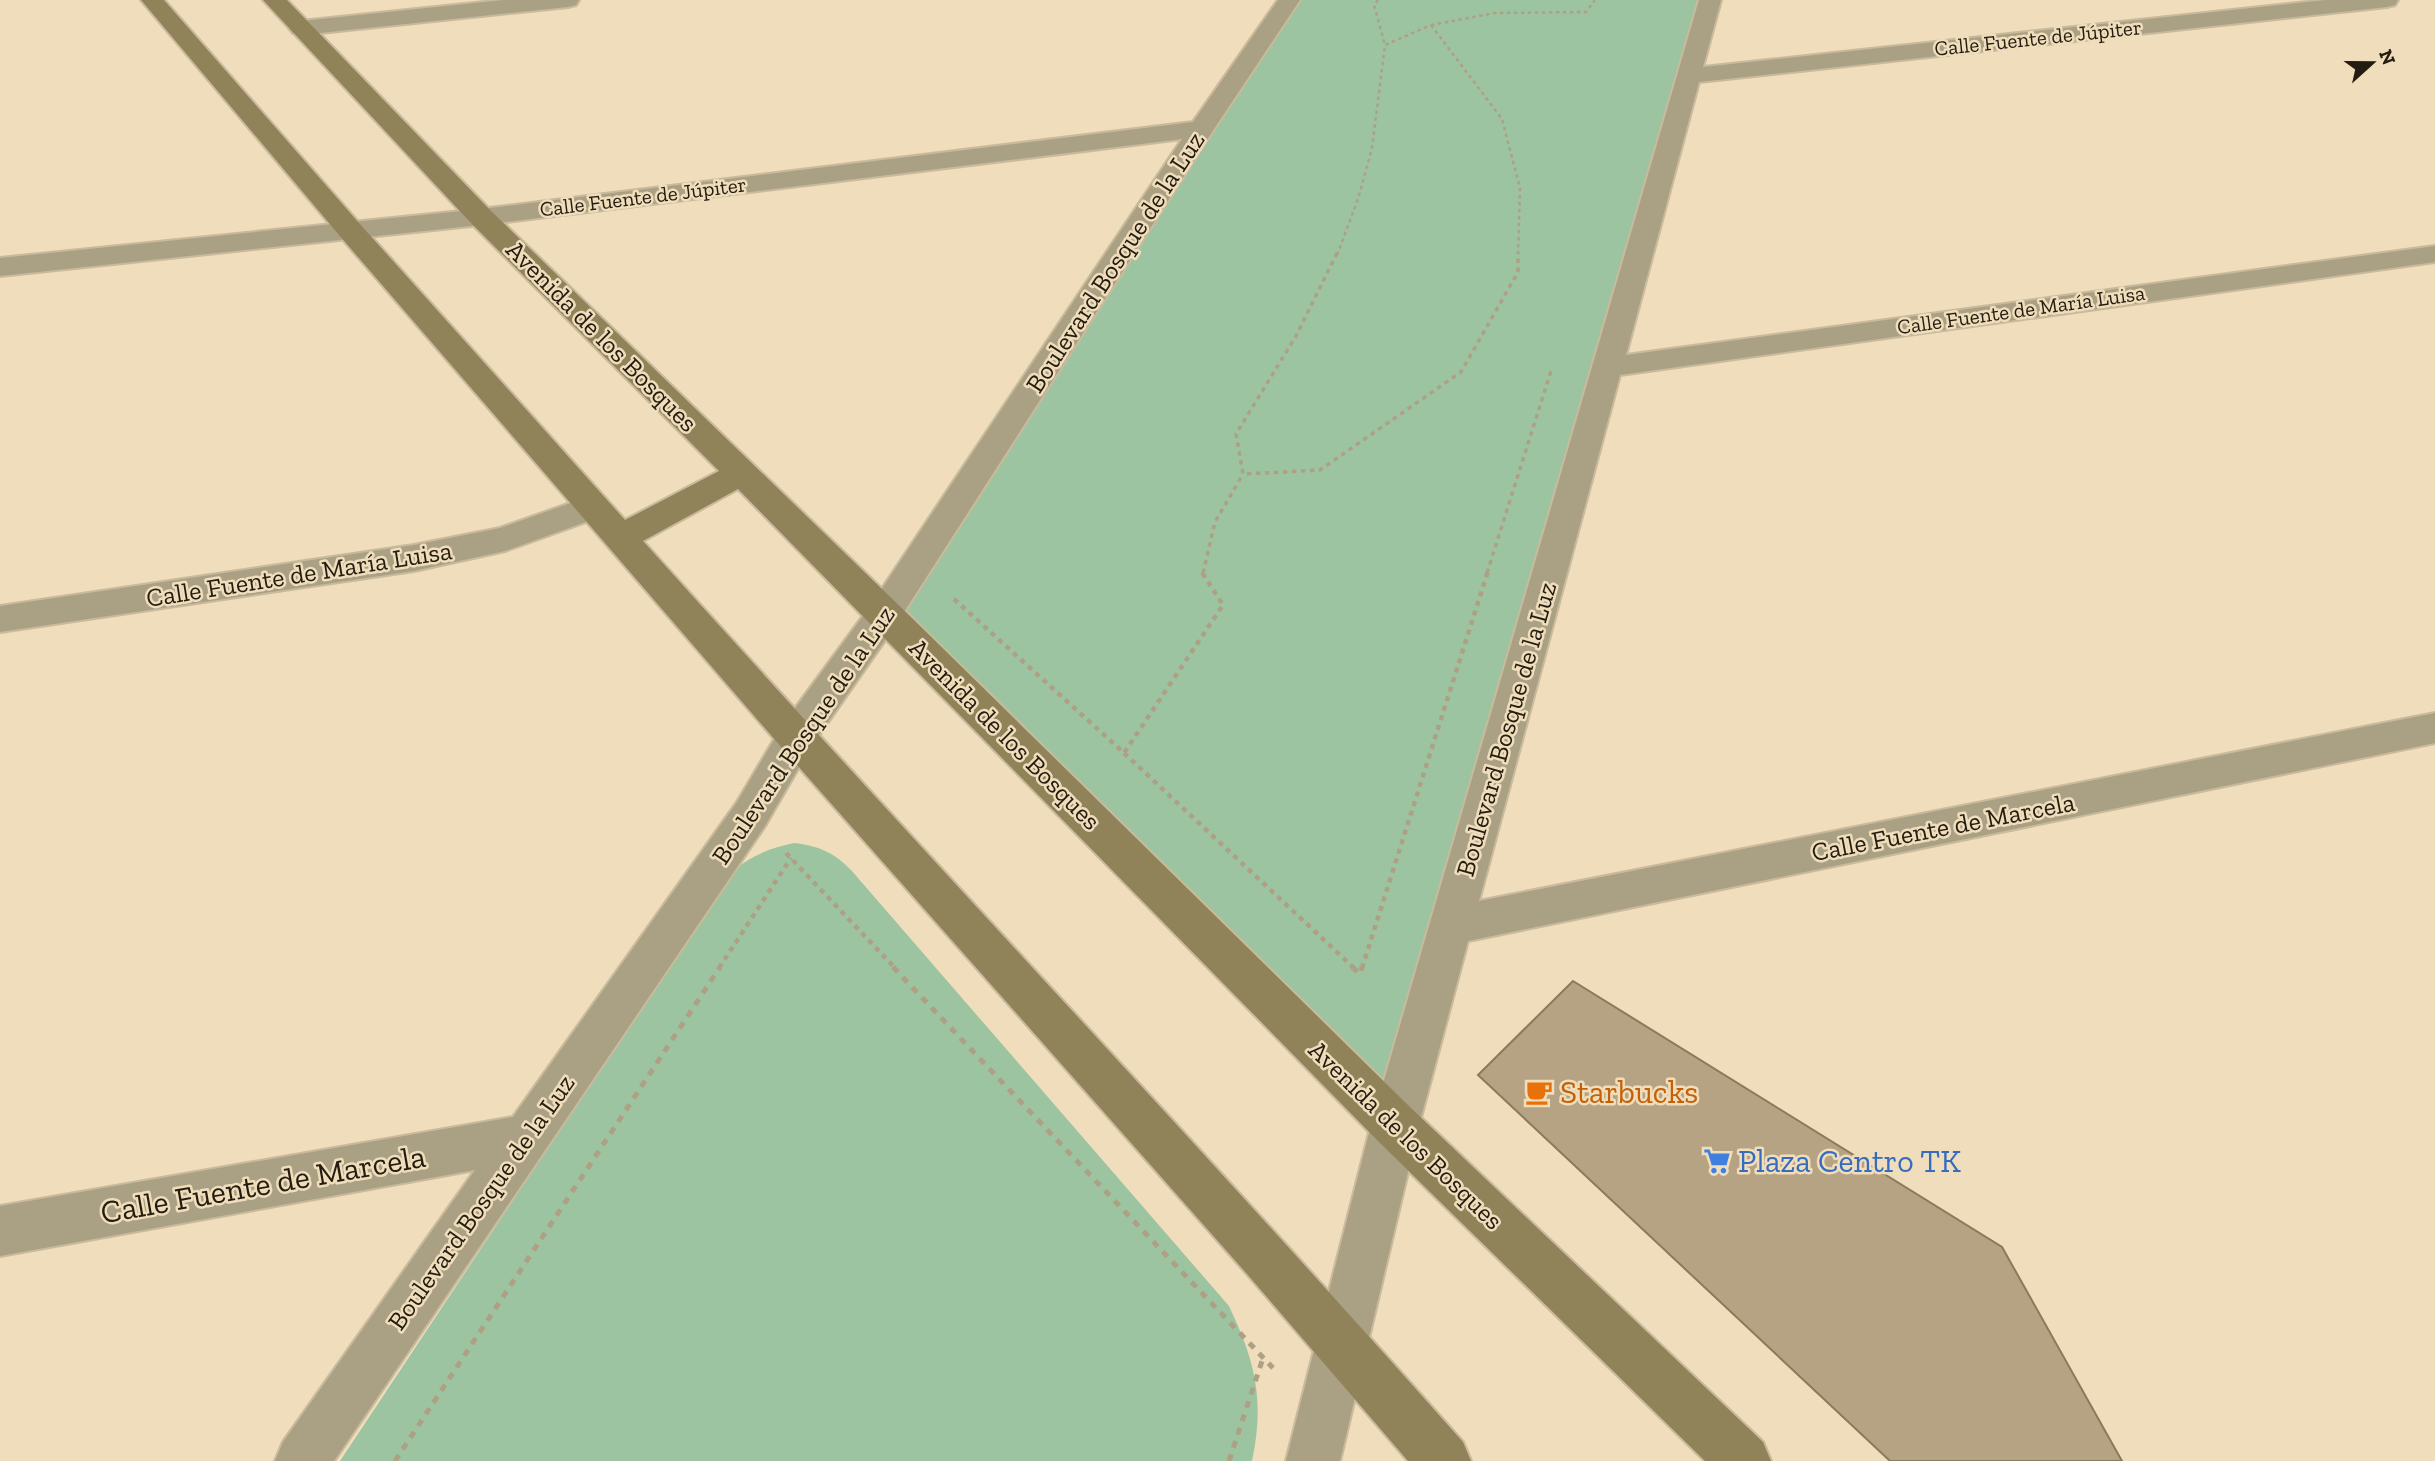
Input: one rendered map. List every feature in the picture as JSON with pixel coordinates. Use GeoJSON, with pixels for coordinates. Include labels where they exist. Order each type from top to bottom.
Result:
{"type":"FeatureCollection","features":[{"type":"Feature","properties":{"kind":"main road"},"geometry":{"type":"LineString","coordinates":[[152,0],[620,538],[1343,1343],[1444,1461]]}},
{"type":"Feature","properties":{"kind":"main road","name":"Avenida de los Bosques"},"geometry":{"type":"LineString","coordinates":[[274,0],[481,217],[884,614],[1395,1125],[1744,1461]]}},
{"type":"Feature","properties":{"kind":"main road"},"geometry":{"type":"LineString","coordinates":[[620,538],[741,473]]}},
{"type":"Feature","properties":{"kind":"street"},"geometry":{"type":"LineString","coordinates":[[301,27],[568,0]]}},
{"type":"Feature","properties":{"kind":"street","name":"Boulevard Bosque de la Luz"},"geometry":{"type":"LineString","coordinates":[[302,1461],[751,814],[796,737],[884,614],[1201,129],[1289,0]]}},
{"type":"Feature","properties":{"kind":"street","name":"Boulevard Bosque de la Luz"},"geometry":{"type":"LineString","coordinates":[[1313,1461],[1325,1422],[1395,1125],[1710,0]]}},
{"type":"Feature","properties":{"kind":"street","name":"Calle Fuente de Júpiter"},"geometry":{"type":"LineString","coordinates":[[1689,76],[2387,0]]}},
{"type":"Feature","properties":{"kind":"street","name":"Calle Fuente de Júpiter"},"geometry":{"type":"LineString","coordinates":[[0,267],[481,217],[1201,129]]}},
{"type":"Feature","properties":{"kind":"street","name":"Calle Fuente de María Luisa"},"geometry":{"type":"LineString","coordinates":[[1607,367],[2435,254]]}},
{"type":"Feature","properties":{"kind":"street","name":"Calle Fuente de María Luisa"},"geometry":{"type":"LineString","coordinates":[[0,619],[414,558],[505,539],[593,507]]}},
{"type":"Feature","properties":{"kind":"street","name":"Calle Fuente de Marcela"},"geometry":{"type":"LineString","coordinates":[[1450,926],[2435,727]]}},
{"type":"Feature","properties":{"kind":"street","name":"Calle Fuente de Marcela"},"geometry":{"type":"LineString","coordinates":[[0,1231],[526,1138]]}},
{"type":"Feature","properties":{"kind":"path"},"geometry":{"type":"LineString","coordinates":[[1124,752],[1223,605],[1203,574],[1216,522],[1243,474],[1236,434],[1292,348],[1338,256],[1370,160],[1385,45],[1374,5],[1378,0]]}},
{"type":"Feature","properties":{"kind":"path"},"geometry":{"type":"LineString","coordinates":[[1385,45],[1431,25],[1495,13],[1586,12],[1595,0]]}},
{"type":"Feature","properties":{"kind":"path"},"geometry":{"type":"LineString","coordinates":[[1243,474],[1320,470],[1461,372],[1518,272],[1520,188],[1502,119],[1431,25]]}},
{"type":"Feature","properties":{"kind":"path"},"geometry":{"type":"LineString","coordinates":[[947,592],[1124,752],[1360,974],[1555,360]]}},
{"type":"Feature","properties":{"kind":"path"},"geometry":{"type":"LineString","coordinates":[[751,814],[1325,1422]]}},
{"type":"Feature","properties":{"kind":"path"},"geometry":{"type":"LineString","coordinates":[[395,1461],[791,858]]}},
{"type":"Feature","properties":{"kind":"path"},"geometry":{"type":"LineString","coordinates":[[1229,1461],[1263,1358]]}},
{"type":"Feature","properties":{"kind":"green space"},"geometry":{"type":"Polygon","coordinates":[[[1296,0],[1701,0],[1383,1093],[883,602],[1296,0]]]}},
{"type":"Feature","properties":{"kind":"green space"},"geometry":{"type":"Polygon","coordinates":[[[794,843],[825,851],[851,870],[1229,1306],[1245,1345],[1255,1381],[1258,1418],[1252,1461],[340,1461],[731,872],[761,853],[794,843]]]}},
{"type":"Feature","properties":{"kind":"building","name":"Plaza Centro TK"},"geometry":{"type":"Polygon","coordinates":[[[1573,981],[2002,1247],[2122,1461],[1890,1461],[1478,1075],[1573,981]]]}},
{"type":"Feature","properties":{"kind":"place","name":"Starbucks"},"geometry":{"type":"Point","coordinates":[1539,1092]}},
{"type":"Feature","properties":{"kind":"place","name":"Plaza Centro TK"},"geometry":{"type":"Point","coordinates":[1717,1161]}}]}
